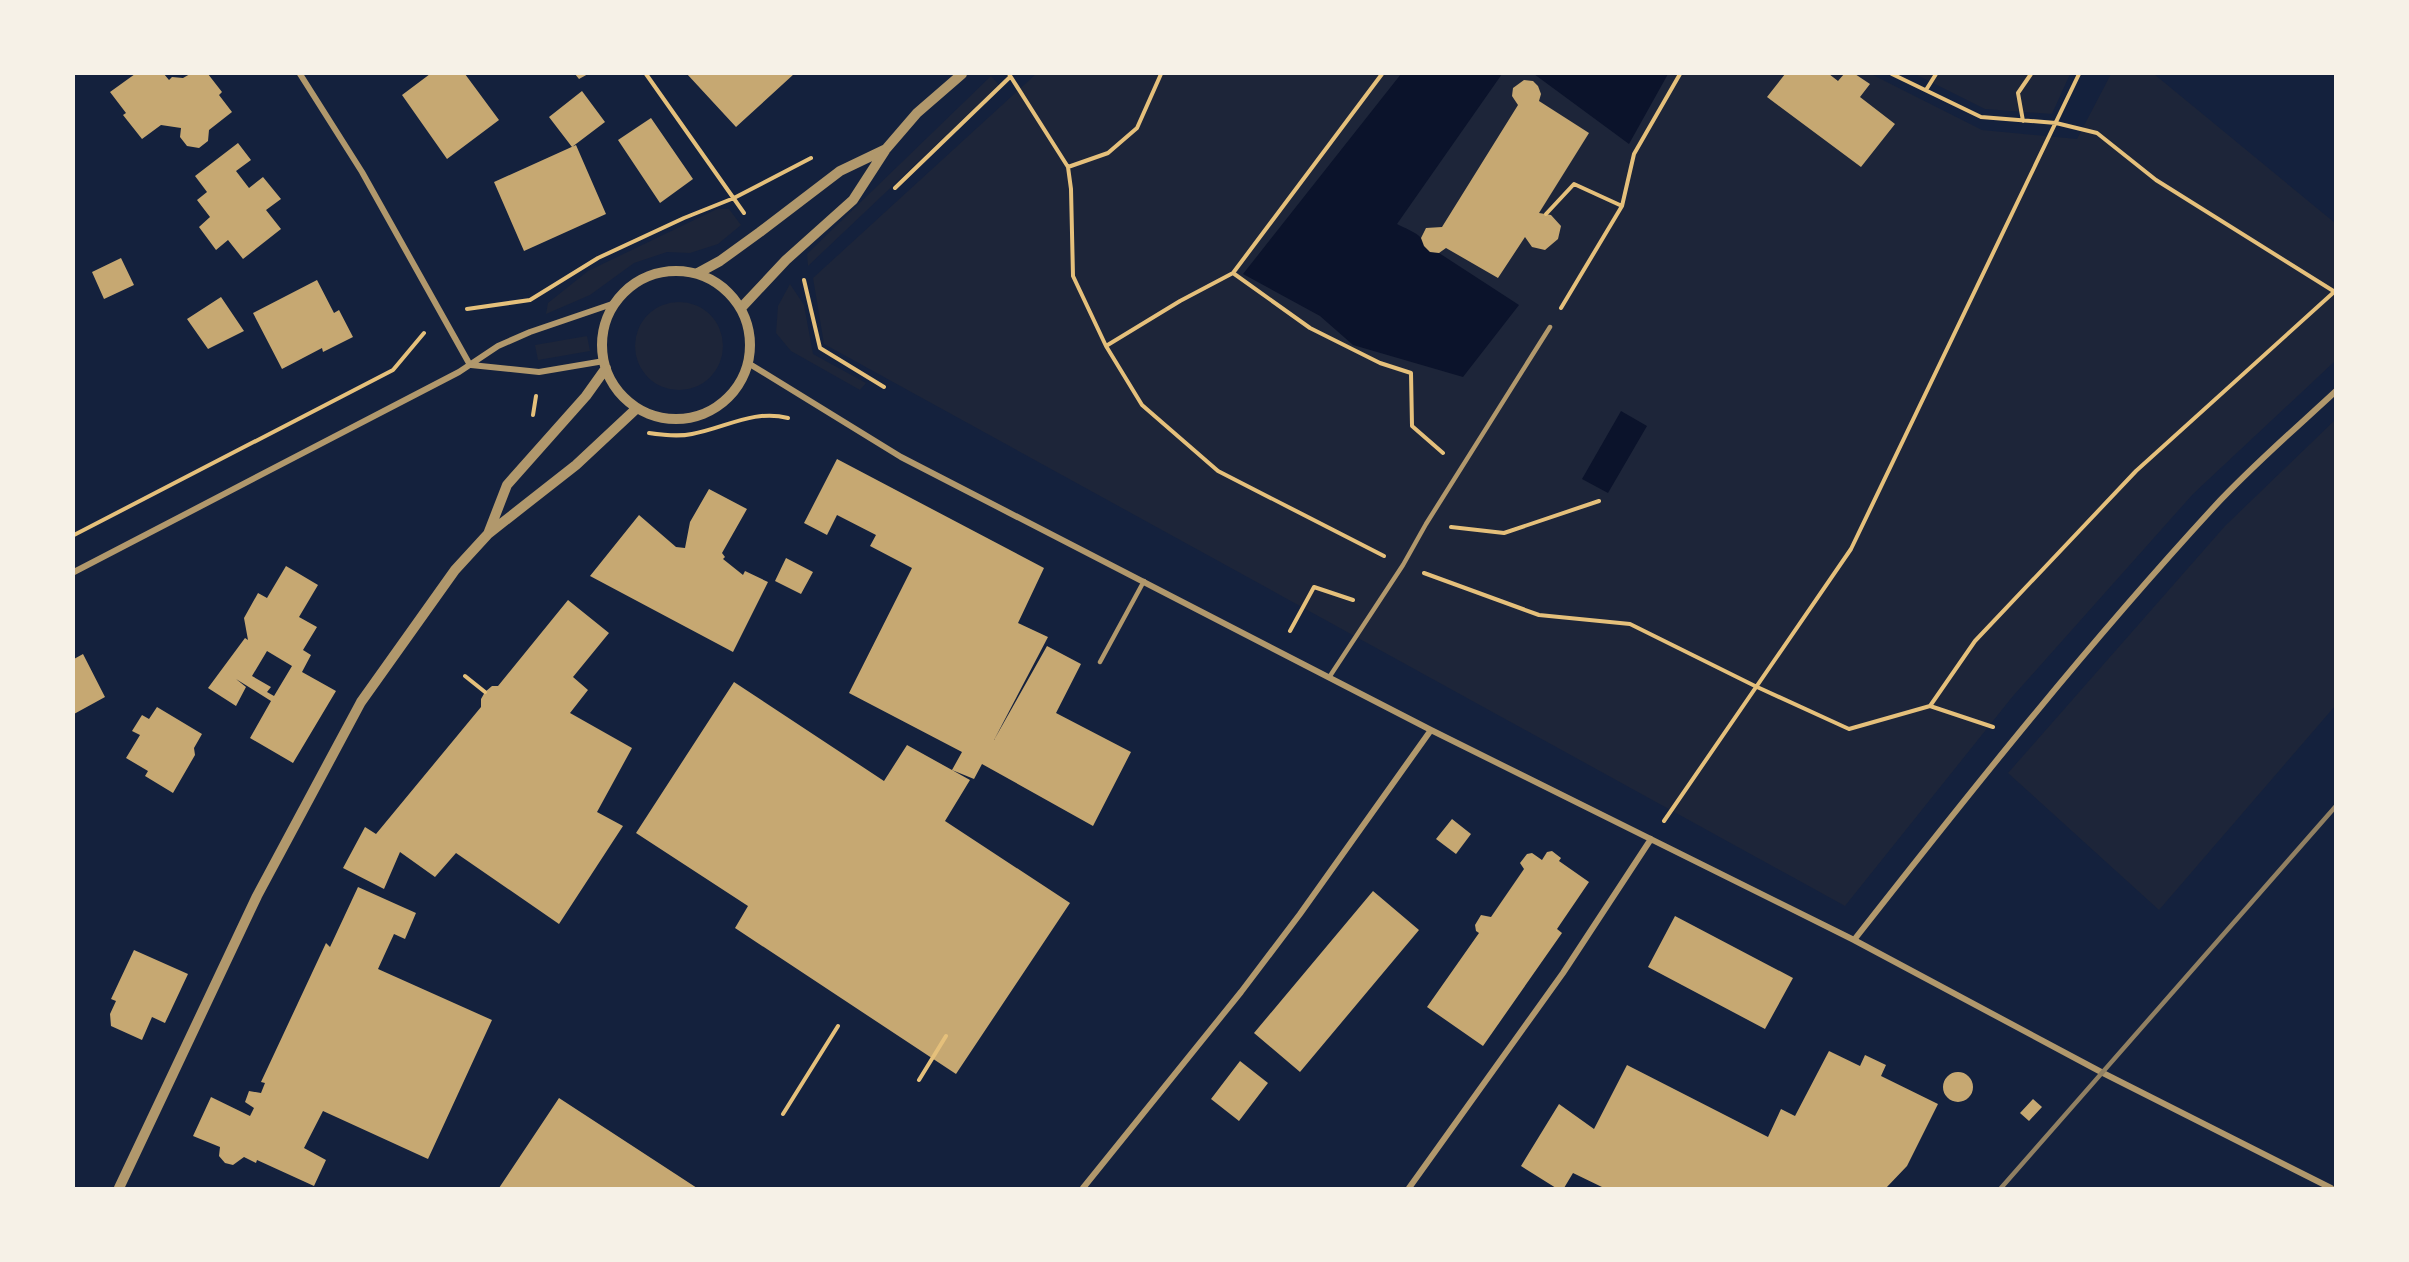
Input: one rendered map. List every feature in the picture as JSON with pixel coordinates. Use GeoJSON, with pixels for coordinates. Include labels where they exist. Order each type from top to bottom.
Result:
{"type":"FeatureCollection","features":[{"type":"Feature","properties":{"kind":"street"},"geometry":{"type":"LineString","coordinates":[[300,74],[368,182],[470,365]]}},
{"type":"Feature","properties":{"kind":"street"},"geometry":{"type":"LineString","coordinates":[[741,308],[786,260],[853,200],[886,149],[917,113],[962,74]]}},
{"type":"Feature","properties":{"kind":"street"},"geometry":{"type":"LineString","coordinates":[[698,273],[720,261],[840,171],[886,149]]}},
{"type":"Feature","properties":{"kind":"street"},"geometry":{"type":"LineString","coordinates":[[674,270],[698,273],[723,286],[741,308],[748,326],[750,344],[748,363],[741,381],[729,397],[713,409],[695,416],[675,419],[655,416],[637,408],[623,397],[613,384],[605,364],[603,330],[615,303],[631,286],[651,274],[674,270]]}},
{"type":"Feature","properties":{"kind":"street"},"geometry":{"type":"LineString","coordinates":[[74,572],[470,365],[498,346],[530,332],[615,303]]}},
{"type":"Feature","properties":{"kind":"street"},"geometry":{"type":"LineString","coordinates":[[748,363],[901,457],[1280,650],[1431,730],[1854,940],[2123,1083],[2331,1188]]}},
{"type":"Feature","properties":{"kind":"street"},"geometry":{"type":"LineString","coordinates":[[470,365],[539,372],[605,364]]}},
{"type":"Feature","properties":{"kind":"street"},"geometry":{"type":"LineString","coordinates":[[488,534],[507,485],[586,396],[605,364]]}},
{"type":"Feature","properties":{"kind":"street"},"geometry":{"type":"LineString","coordinates":[[1854,940],[2016,735],[2132,599],[2216,505],[2336,391]]}},
{"type":"Feature","properties":{"kind":"street"},"geometry":{"type":"LineString","coordinates":[[119,1188],[257,896],[361,702],[455,570],[488,534],[576,465],[637,408]]}},
{"type":"Feature","properties":{"kind":"street"},"geometry":{"type":"LineString","coordinates":[[1083,1188],[1241,992],[1300,914],[1431,730]]}},
{"type":"Feature","properties":{"kind":"street"},"geometry":{"type":"LineString","coordinates":[[1409,1188],[1563,973],[1651,839]]}},
{"type":"Feature","properties":{"kind":"lane"},"geometry":{"type":"LineString","coordinates":[[1330,676],[1403,565],[1426,524],[1550,327]]}},
{"type":"Feature","properties":{"kind":"lane"},"geometry":{"type":"LineString","coordinates":[[1100,662],[1144,581]]}},
{"type":"Feature","properties":{"kind":"path"},"geometry":{"type":"LineString","coordinates":[[646,74],[760,232]]}},
{"type":"Feature","properties":{"kind":"path"},"geometry":{"type":"LineString","coordinates":[[1009,74],[1068,167],[1071,189],[1073,276],[1106,346],[1180,301],[1233,273],[1382,74]]}},
{"type":"Feature","properties":{"kind":"path"},"geometry":{"type":"LineString","coordinates":[[1068,167],[1108,153],[1137,128],[1161,74]]}},
{"type":"Feature","properties":{"kind":"path"},"geometry":{"type":"LineString","coordinates":[[1550,327],[1622,206],[1634,154],[1680,74]]}},
{"type":"Feature","properties":{"kind":"path"},"geometry":{"type":"LineString","coordinates":[[1892,74],[1981,117],[2056,123],[2097,133],[2156,180],[2335,292],[2136,471],[1975,641],[1930,706]]}},
{"type":"Feature","properties":{"kind":"path"},"geometry":{"type":"LineString","coordinates":[[1926,90],[1936,74]]}},
{"type":"Feature","properties":{"kind":"path"},"geometry":{"type":"LineString","coordinates":[[2023,121],[2018,93],[2031,74]]}},
{"type":"Feature","properties":{"kind":"path"},"geometry":{"type":"LineString","coordinates":[[1651,839],[1851,549],[2079,74]]}},
{"type":"Feature","properties":{"kind":"path"},"geometry":{"type":"LineString","coordinates":[[1546,214],[1574,184],[1622,206]]}},
{"type":"Feature","properties":{"kind":"path"},"geometry":{"type":"LineString","coordinates":[[1233,273],[1310,328],[1380,363],[1411,373],[1412,426],[1462,469]]}},
{"type":"Feature","properties":{"kind":"path"},"geometry":{"type":"LineString","coordinates":[[803,277],[820,348],[884,387]]}},
{"type":"Feature","properties":{"kind":"path"},"geometry":{"type":"LineString","coordinates":[[644,433],[690,435],[748,417],[775,415],[806,423],[818,406]]}},
{"type":"Feature","properties":{"kind":"path"},"geometry":{"type":"LineString","coordinates":[[1426,524],[1504,533],[1599,501]]}},
{"type":"Feature","properties":{"kind":"path"},"geometry":{"type":"LineString","coordinates":[[1280,650],[1314,587],[1374,607]]}},
{"type":"Feature","properties":{"kind":"path"},"geometry":{"type":"LineString","coordinates":[[465,676],[484,692]]}},
{"type":"Feature","properties":{"kind":"path"},"geometry":{"type":"LineString","coordinates":[[1755,686],[1849,729],[1930,706],[2016,735]]}},
{"type":"Feature","properties":{"kind":"path"},"geometry":{"type":"LineString","coordinates":[[783,1114],[838,1026]]}},
{"type":"Feature","properties":{"kind":"path"},"geometry":{"type":"LineString","coordinates":[[919,1080],[946,1036]]}},
{"type":"Feature","properties":{"kind":"shaded area"},"geometry":{"type":"Polygon","coordinates":[[[1036,74],[1871,74],[1982,130],[2077,139],[2111,74],[2154,74],[2335,223],[2335,361],[2193,494],[2013,696],[1845,906],[824,344],[813,278],[1036,74]]]}},
{"type":"Feature","properties":{"kind":"shaded area"},"geometry":{"type":"Polygon","coordinates":[[[1401,74],[1502,74],[1397,224],[1419,236],[1428,250],[1439,253],[1519,305],[1463,377],[1353,345],[1320,316],[1243,274],[1401,74]]]}},
{"type":"Feature","properties":{"kind":"shaded area"},"geometry":{"type":"Polygon","coordinates":[[[1534,74],[1668,74],[1629,144],[1534,74]]]}},
{"type":"Feature","properties":{"kind":"shaded area"},"geometry":{"type":"Polygon","coordinates":[[[1915,74],[2070,74],[2052,114],[1985,109],[1915,74]]]}},
{"type":"Feature","properties":{"kind":"shaded area"},"geometry":{"type":"Polygon","coordinates":[[[991,76],[999,85],[808,266],[807,254],[991,76]]]}},
{"type":"Feature","properties":{"kind":"shaded area"},"geometry":{"type":"Polygon","coordinates":[[[717,209],[729,209],[741,225],[718,244],[690,253],[667,252],[634,263],[590,295],[546,314],[548,303],[588,271],[717,209]]]}},
{"type":"Feature","properties":{"kind":"shaded area"},"geometry":{"type":"Polygon","coordinates":[[[790,284],[804,305],[813,354],[866,383],[860,390],[791,351],[776,333],[778,306],[790,284]]]}},
{"type":"Feature","properties":{"kind":"shaded area"},"geometry":{"type":"Polygon","coordinates":[[[679,302],[696,305],[710,315],[720,329],[723,346],[720,363],[710,377],[696,387],[679,390],[662,387],[648,377],[638,363],[635,346],[638,329],[648,315],[662,305],[679,302]]]}},
{"type":"Feature","properties":{"kind":"shaded area"},"geometry":{"type":"Polygon","coordinates":[[[587,336],[590,351],[538,360],[535,345],[587,336]]]}},
{"type":"Feature","properties":{"kind":"shaded area"},"geometry":{"type":"Polygon","coordinates":[[[1621,411],[1647,426],[1608,493],[1582,479],[1621,411]]]}},
{"type":"Feature","properties":{"kind":"shaded area"},"geometry":{"type":"Polygon","coordinates":[[[2335,420],[2335,706],[2159,910],[2008,773],[2225,526],[2335,420]]]}},
{"type":"Feature","properties":{"kind":"building"},"geometry":{"type":"Polygon","coordinates":[[[135,74],[164,74],[169,80],[172,77],[183,78],[190,74],[208,74],[222,92],[219,95],[232,112],[209,130],[208,141],[199,148],[187,146],[180,137],[181,128],[161,125],[142,139],[123,115],[126,113],[110,92],[135,74]]]}},
{"type":"Feature","properties":{"kind":"building"},"geometry":{"type":"Polygon","coordinates":[[[430,74],[465,74],[499,120],[447,159],[402,95],[430,74]]]}},
{"type":"Feature","properties":{"kind":"building"},"geometry":{"type":"Polygon","coordinates":[[[575,74],[588,74],[579,79],[575,74]]]}},
{"type":"Feature","properties":{"kind":"building"},"geometry":{"type":"Polygon","coordinates":[[[687,74],[794,74],[736,127],[687,74]]]}},
{"type":"Feature","properties":{"kind":"building"},"geometry":{"type":"Polygon","coordinates":[[[1785,74],[1829,74],[1838,81],[1844,74],[1855,74],[1870,84],[1860,97],[1895,124],[1861,167],[1767,97],[1785,74]]]}},
{"type":"Feature","properties":{"kind":"building"},"geometry":{"type":"Polygon","coordinates":[[[1524,80],[1533,81],[1538,86],[1541,94],[1539,101],[1589,133],[1539,213],[1551,215],[1561,226],[1558,239],[1545,250],[1532,247],[1525,237],[1498,278],[1446,248],[1439,253],[1430,252],[1424,246],[1421,238],[1426,228],[1442,227],[1518,105],[1512,96],[1513,88],[1524,80]]]}},
{"type":"Feature","properties":{"kind":"building"},"geometry":{"type":"Polygon","coordinates":[[[582,91],[605,122],[572,147],[549,117],[582,91]]]}},
{"type":"Feature","properties":{"kind":"building"},"geometry":{"type":"Polygon","coordinates":[[[651,118],[693,179],[660,203],[618,140],[651,118]]]}},
{"type":"Feature","properties":{"kind":"building"},"geometry":{"type":"Polygon","coordinates":[[[238,143],[251,160],[236,171],[249,188],[263,177],[281,199],[266,210],[281,229],[243,259],[228,240],[216,250],[199,227],[210,217],[197,200],[207,192],[195,176],[238,143]]]}},
{"type":"Feature","properties":{"kind":"building"},"geometry":{"type":"Polygon","coordinates":[[[576,145],[606,214],[524,251],[494,182],[576,145]]]}},
{"type":"Feature","properties":{"kind":"building"},"geometry":{"type":"Polygon","coordinates":[[[121,258],[134,285],[104,299],[92,272],[121,258]]]}},
{"type":"Feature","properties":{"kind":"building"},"geometry":{"type":"Polygon","coordinates":[[[317,280],[334,313],[339,310],[353,337],[323,352],[322,348],[282,369],[253,313],[317,280]]]}},
{"type":"Feature","properties":{"kind":"building"},"geometry":{"type":"Polygon","coordinates":[[[221,297],[244,331],[208,349],[187,319],[221,297]]]}},
{"type":"Feature","properties":{"kind":"building"},"geometry":{"type":"Polygon","coordinates":[[[837,459],[1044,568],[1018,623],[1048,637],[994,740],[1047,646],[1081,664],[1056,713],[1131,752],[1093,826],[982,764],[974,779],[952,770],[962,752],[849,693],[912,568],[870,546],[876,535],[837,515],[827,535],[804,523],[837,459]]]}},
{"type":"Feature","properties":{"kind":"building"},"geometry":{"type":"Polygon","coordinates":[[[709,489],[747,509],[722,553],[725,557],[723,559],[743,575],[745,571],[768,582],[733,652],[590,576],[639,515],[676,547],[685,548],[690,522],[709,489]]]}},
{"type":"Feature","properties":{"kind":"building"},"geometry":{"type":"Polygon","coordinates":[[[786,558],[813,572],[801,594],[775,581],[786,558]]]}},
{"type":"Feature","properties":{"kind":"building"},"geometry":{"type":"Polygon","coordinates":[[[286,566],[318,585],[299,617],[317,627],[303,650],[311,655],[302,672],[336,691],[293,763],[250,738],[271,701],[236,679],[246,687],[236,706],[208,688],[245,638],[248,640],[244,618],[258,593],[267,598],[286,566]],[[267,651],[252,676],[271,687],[267,692],[274,696],[292,666],[267,651]]]}},
{"type":"Feature","properties":{"kind":"building"},"geometry":{"type":"Polygon","coordinates":[[[568,600],[609,633],[573,677],[588,690],[570,713],[632,748],[597,812],[623,826],[559,924],[456,853],[435,877],[400,852],[384,889],[343,868],[365,827],[376,834],[481,707],[481,699],[485,692],[492,686],[498,686],[568,600]]]}},
{"type":"Feature","properties":{"kind":"building"},"geometry":{"type":"Polygon","coordinates":[[[83,654],[105,697],[74,714],[74,659],[83,654]]]}},
{"type":"Feature","properties":{"kind":"building"},"geometry":{"type":"Polygon","coordinates":[[[734,682],[884,781],[907,745],[970,780],[945,821],[1070,903],[956,1074],[735,928],[748,906],[636,833],[734,682]]]}},
{"type":"Feature","properties":{"kind":"building"},"geometry":{"type":"Polygon","coordinates":[[[157,707],[202,734],[194,748],[195,755],[173,793],[145,776],[148,771],[126,758],[140,735],[132,731],[142,715],[149,719],[157,707]]]}},
{"type":"Feature","properties":{"kind":"building"},"geometry":{"type":"Polygon","coordinates":[[[1452,819],[1471,834],[1456,854],[1436,839],[1452,819]]]}},
{"type":"Feature","properties":{"kind":"building"},"geometry":{"type":"Polygon","coordinates":[[[1552,851],[1561,858],[1559,861],[1589,882],[1557,929],[1562,933],[1483,1046],[1427,1007],[1479,933],[1475,925],[1481,915],[1491,917],[1524,869],[1520,863],[1527,854],[1532,853],[1542,860],[1547,852],[1552,851]]]}},
{"type":"Feature","properties":{"kind":"building"},"geometry":{"type":"Polygon","coordinates":[[[358,887],[416,913],[405,939],[394,934],[378,969],[492,1020],[428,1159],[323,1111],[304,1148],[326,1160],[314,1186],[257,1160],[256,1163],[244,1157],[233,1165],[225,1163],[219,1156],[220,1147],[193,1136],[211,1097],[250,1116],[254,1108],[245,1102],[249,1091],[261,1093],[265,1083],[261,1082],[326,943],[330,947],[358,887]]]}},
{"type":"Feature","properties":{"kind":"building"},"geometry":{"type":"Polygon","coordinates":[[[1373,891],[1419,930],[1300,1072],[1254,1033],[1373,891]]]}},
{"type":"Feature","properties":{"kind":"building"},"geometry":{"type":"Polygon","coordinates":[[[1675,916],[1793,978],[1765,1029],[1648,967],[1675,916]]]}},
{"type":"Feature","properties":{"kind":"building"},"geometry":{"type":"Polygon","coordinates":[[[134,950],[188,974],[165,1023],[152,1017],[142,1040],[111,1026],[110,1014],[116,1001],[111,999],[134,950]]]}},
{"type":"Feature","properties":{"kind":"building"},"geometry":{"type":"Polygon","coordinates":[[[1829,1051],[1860,1066],[1865,1055],[1886,1065],[1881,1076],[1938,1104],[1907,1166],[1886,1188],[1604,1188],[1573,1173],[1564,1188],[1556,1188],[1521,1166],[1559,1104],[1594,1129],[1627,1065],[1768,1137],[1781,1109],[1795,1116],[1829,1051]]]}},
{"type":"Feature","properties":{"kind":"building"},"geometry":{"type":"Polygon","coordinates":[[[1240,1061],[1268,1083],[1239,1121],[1211,1099],[1240,1061]]]}},
{"type":"Feature","properties":{"kind":"building"},"geometry":{"type":"Polygon","coordinates":[[[1958,1072],[1969,1076],[1973,1087],[1969,1098],[1958,1102],[1947,1098],[1943,1087],[1947,1076],[1958,1072]]]}},
{"type":"Feature","properties":{"kind":"building"},"geometry":{"type":"Polygon","coordinates":[[[559,1098],[697,1188],[499,1188],[559,1098]]]}},
{"type":"Feature","properties":{"kind":"building"},"geometry":{"type":"Polygon","coordinates":[[[2033,1099],[2042,1107],[2029,1121],[2020,1113],[2033,1099]]]}},
{"type":"Feature","properties":{"kind":"railway"},"geometry":{"type":"LineString","coordinates":[[2001,1188],[2336,806]]}}]}
